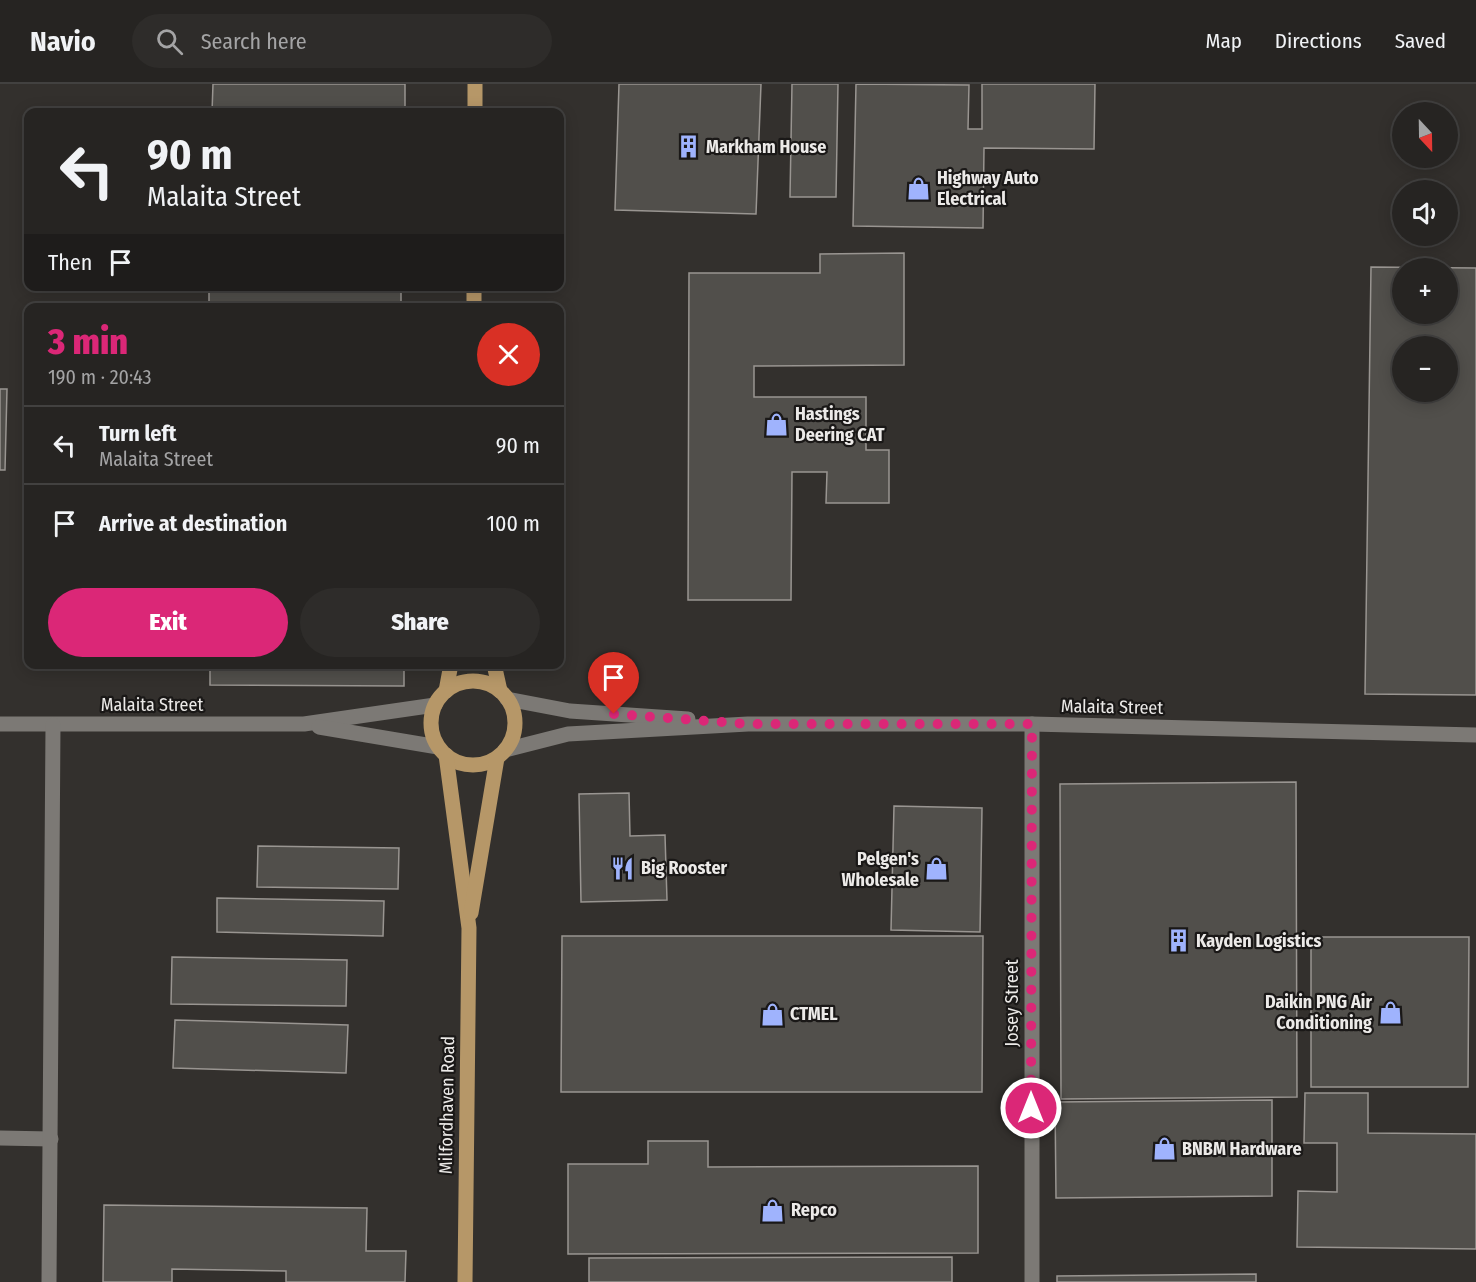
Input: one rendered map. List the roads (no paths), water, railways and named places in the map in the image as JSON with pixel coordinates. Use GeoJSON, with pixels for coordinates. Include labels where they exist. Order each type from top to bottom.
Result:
{"type":"FeatureCollection","features":[{"type":"Feature","properties":{"kind":"main road"},"geometry":{"type":"LineString","coordinates":[[475,84],[475,108]]}},
{"type":"Feature","properties":{"kind":"main road"},"geometry":{"type":"LineString","coordinates":[[446,691],[450,669]]}},
{"type":"Feature","properties":{"kind":"main road"},"geometry":{"type":"LineString","coordinates":[[496,669],[504,695],[513,708],[515,719],[515,730],[501,754],[484,764],[471,765],[458,762],[442,751],[432,734],[431,719],[435,705],[446,691],[457,685],[479,682],[504,695]]}},
{"type":"Feature","properties":{"kind":"main road","name":"Milfordhaven Road"},"geometry":{"type":"LineString","coordinates":[[442,751],[469,928],[465,1282]]}},
{"type":"Feature","properties":{"kind":"main road","name":"Milfordhaven Road"},"geometry":{"type":"LineString","coordinates":[[469,928],[501,754]]}},
{"type":"Feature","properties":{"kind":"street","name":"Malaita Street"},"geometry":{"type":"LineString","coordinates":[[504,695],[570,711],[748,724]]}},
{"type":"Feature","properties":{"kind":"street","name":"Malaita Street"},"geometry":{"type":"LineString","coordinates":[[0,724],[304,724],[435,705]]}},
{"type":"Feature","properties":{"kind":"street","name":"Malaita Street"},"geometry":{"type":"LineString","coordinates":[[304,724],[442,751]]}},
{"type":"Feature","properties":{"kind":"street","name":"Malaita Street"},"geometry":{"type":"LineString","coordinates":[[501,754],[568,734],[748,724],[1032,724],[1476,735]]}},
{"type":"Feature","properties":{"kind":"street","name":"Josey Street"},"geometry":{"type":"LineString","coordinates":[[1032,724],[1032,1282]]}},
{"type":"Feature","properties":{"kind":"street"},"geometry":{"type":"LineString","coordinates":[[49,1282],[53,725]]}},
{"type":"Feature","properties":{"kind":"street"},"geometry":{"type":"LineString","coordinates":[[0,1138],[51,1139]]}},
{"type":"Feature","properties":{"kind":"place","name":"Markham House"},"geometry":{"type":"Point","coordinates":[688,147]}},
{"type":"Feature","properties":{"kind":"place","name":"Highway Auto Electrical"},"geometry":{"type":"Point","coordinates":[919,188]}},
{"type":"Feature","properties":{"kind":"place","name":"Hastings Deering CAT"},"geometry":{"type":"Point","coordinates":[777,424]}},
{"type":"Feature","properties":{"kind":"place","name":"Big Rooster"},"geometry":{"type":"Point","coordinates":[623,868]}},
{"type":"Feature","properties":{"kind":"place","name":"Pelgen's Wholesale"},"geometry":{"type":"Point","coordinates":[937,869]}},
{"type":"Feature","properties":{"kind":"place","name":"Kayden Logistics"},"geometry":{"type":"Point","coordinates":[1178,941]}},
{"type":"Feature","properties":{"kind":"place","name":"Daikin PNG Air Conditioning"},"geometry":{"type":"Point","coordinates":[1390,1012]}},
{"type":"Feature","properties":{"kind":"place","name":"CTMEL"},"geometry":{"type":"Point","coordinates":[772,1014]}},
{"type":"Feature","properties":{"kind":"place","name":"BNBM Hardware"},"geometry":{"type":"Point","coordinates":[1164,1149]}},
{"type":"Feature","properties":{"kind":"place","name":"Repco"},"geometry":{"type":"Point","coordinates":[773,1210]}}]}
